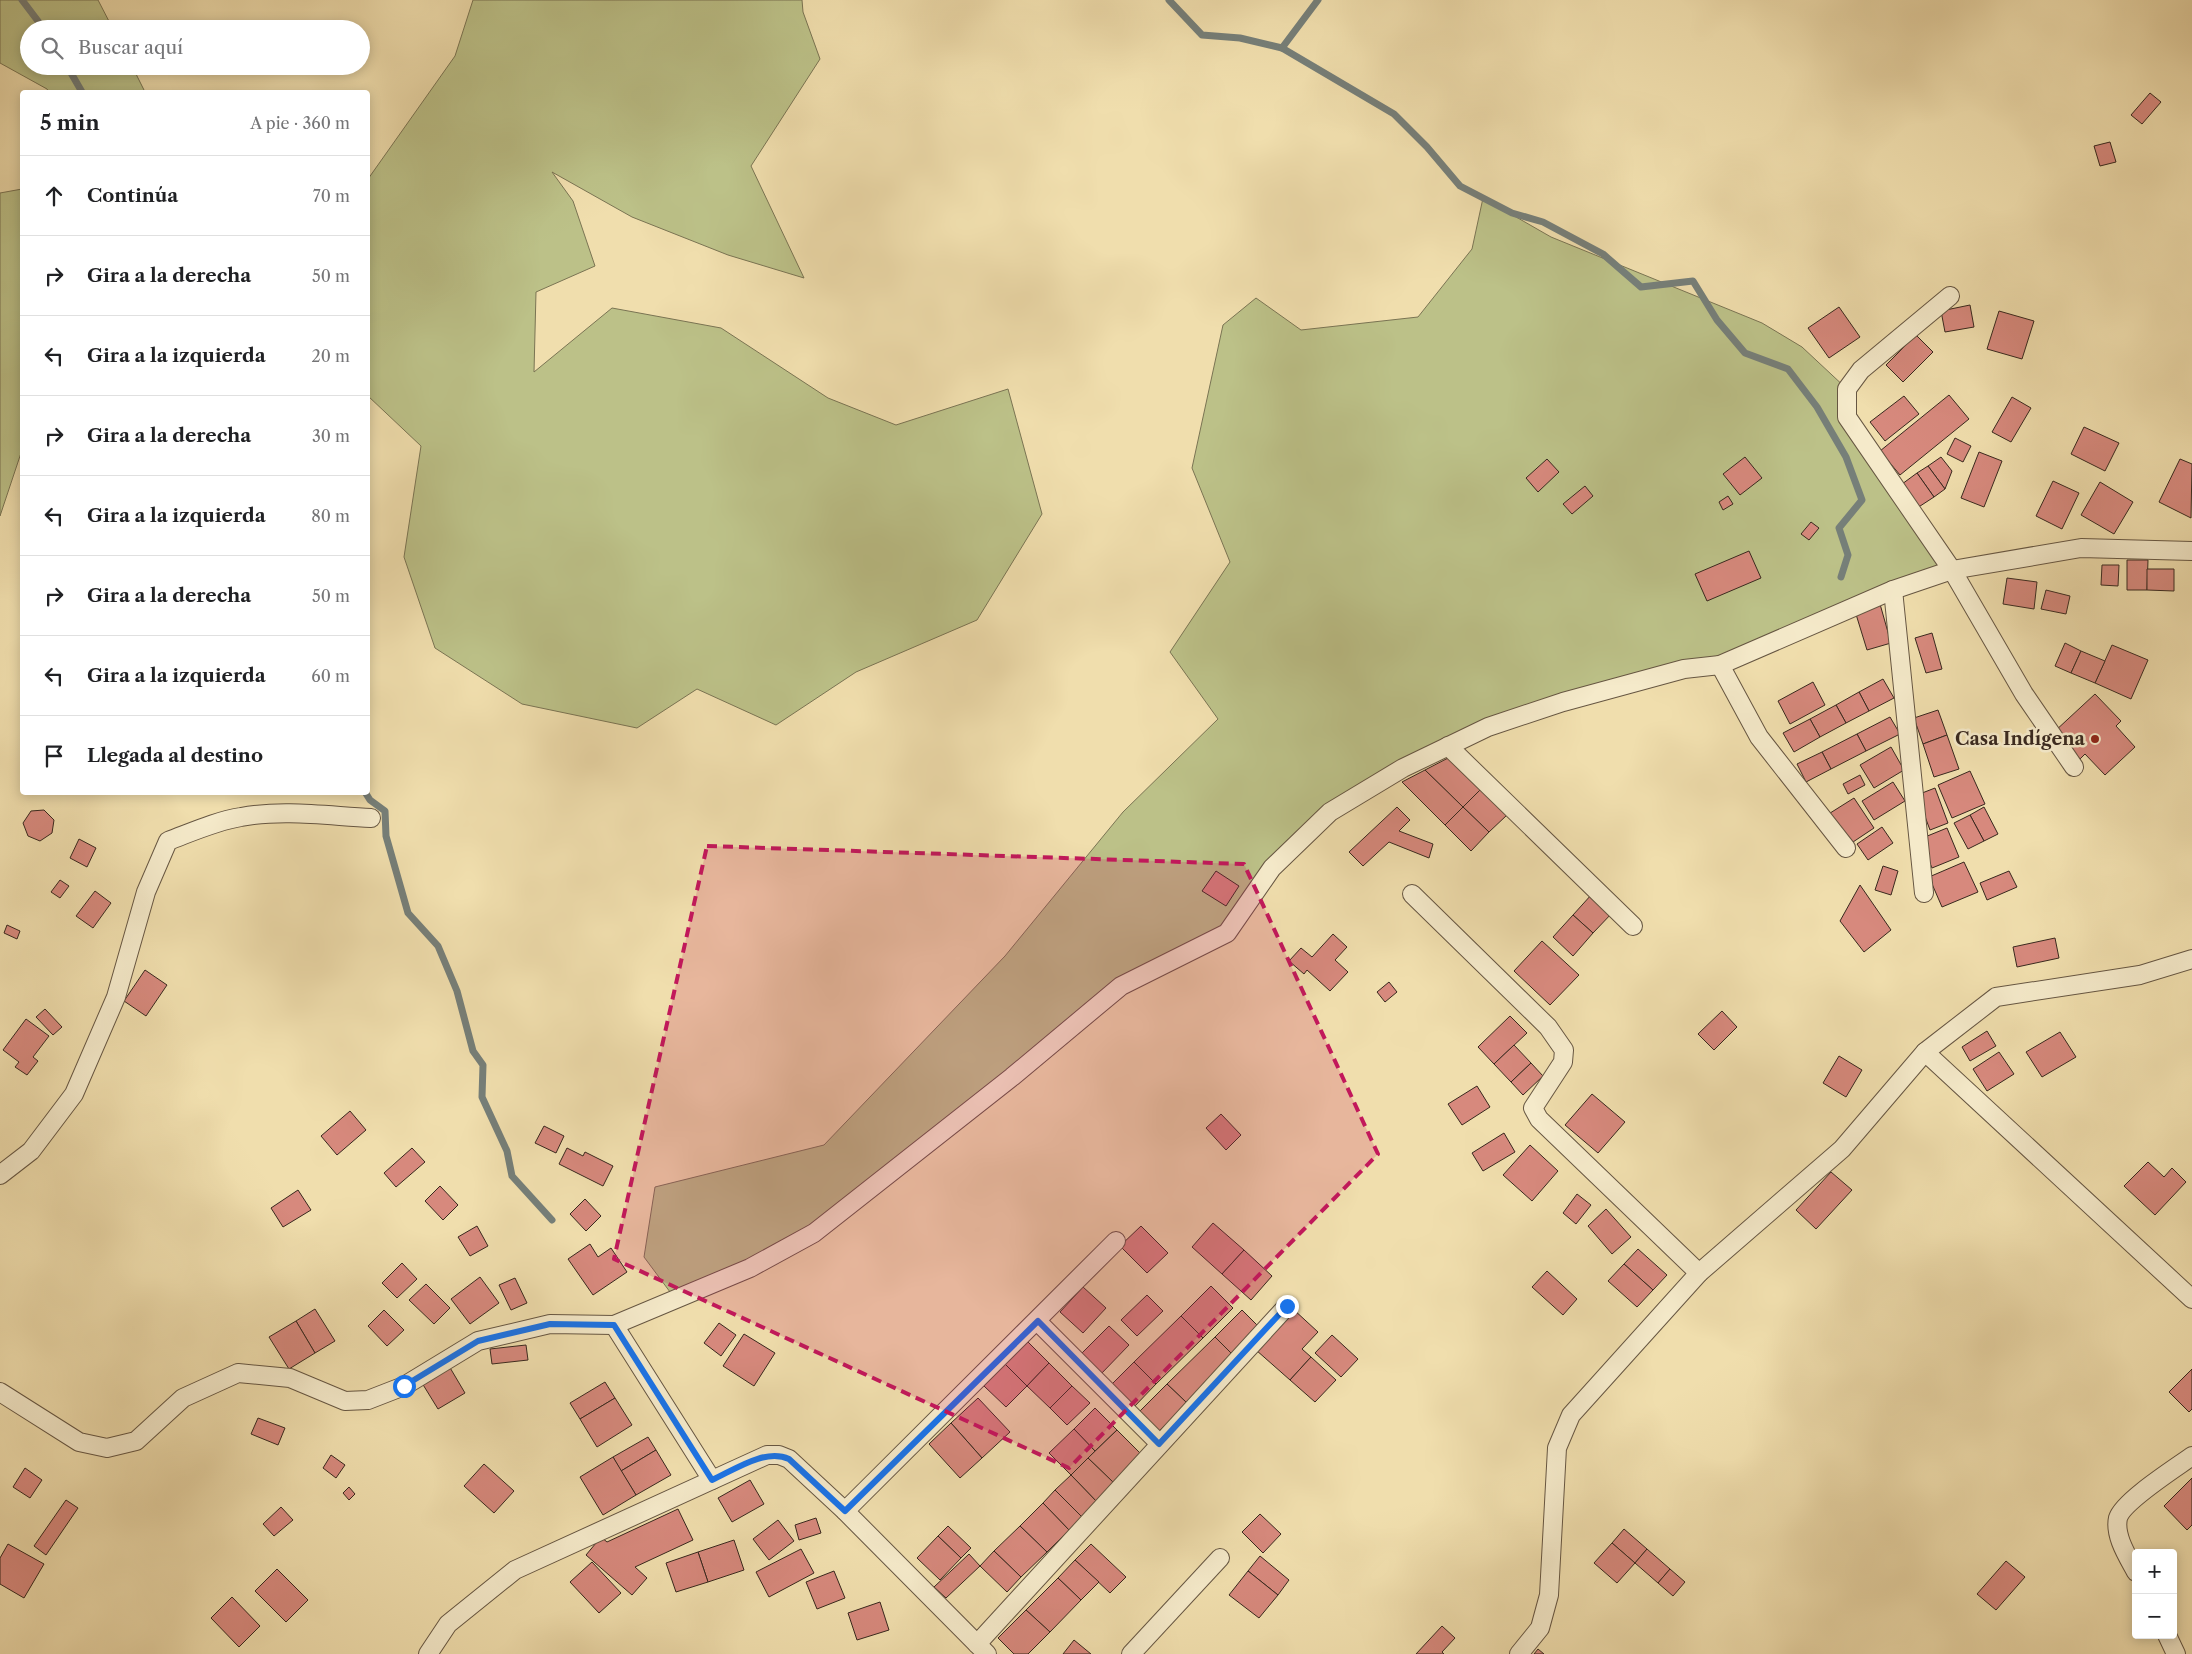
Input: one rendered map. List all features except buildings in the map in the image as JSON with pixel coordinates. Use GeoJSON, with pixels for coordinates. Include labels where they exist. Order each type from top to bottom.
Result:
{"type":"FeatureCollection","features":[{"type":"Feature","properties":{"kind":"street"},"geometry":{"type":"LineString","coordinates":[[1950,296],[1861,370],[1847,389],[1847,417],[1952,570],[2024,694],[2074,767]]}},
{"type":"Feature","properties":{"kind":"street"},"geometry":{"type":"LineString","coordinates":[[0,1392],[79,1442],[106,1448],[136,1441],[183,1398],[238,1373],[290,1378],[345,1400],[368,1400],[404,1386],[478,1341],[550,1324],[614,1325],[750,1268],[814,1233],[1012,1077],[1120,986],[1227,933],[1272,868],[1330,812],[1403,768],[1488,727],[1563,702],[1684,669],[1720,665],[1893,590],[1952,570],[2081,548],[2192,551]]}},
{"type":"Feature","properties":{"kind":"street"},"geometry":{"type":"LineString","coordinates":[[1893,590],[1924,893]]}},
{"type":"Feature","properties":{"kind":"street"},"geometry":{"type":"LineString","coordinates":[[1720,665],[1760,737],[1846,848]]}},
{"type":"Feature","properties":{"kind":"street"},"geometry":{"type":"LineString","coordinates":[[1448,746],[1633,926]]}},
{"type":"Feature","properties":{"kind":"street"},"geometry":{"type":"LineString","coordinates":[[0,1175],[31,1151],[74,1094],[116,997],[146,892],[168,841],[241,816],[286,814],[371,818]]}},
{"type":"Feature","properties":{"kind":"street"},"geometry":{"type":"LineString","coordinates":[[1412,894],[1548,1027],[1564,1050],[1563,1062],[1533,1108],[1539,1119],[1699,1273]]}},
{"type":"Feature","properties":{"kind":"street"},"geometry":{"type":"LineString","coordinates":[[1519,1654],[1540,1628],[1549,1595],[1557,1448],[1571,1415],[1699,1273],[1842,1149],[1925,1052],[1996,997],[2140,976],[2192,960]]}},
{"type":"Feature","properties":{"kind":"street"},"geometry":{"type":"LineString","coordinates":[[1925,1052],[2192,1298]]}},
{"type":"Feature","properties":{"kind":"street"},"geometry":{"type":"LineString","coordinates":[[845,1511],[1038,1321],[1116,1241]]}},
{"type":"Feature","properties":{"kind":"street"},"geometry":{"type":"LineString","coordinates":[[428,1654],[448,1624],[515,1570],[767,1456],[779,1455],[789,1459],[845,1511],[982,1649],[1159,1444],[1287,1306]]}},
{"type":"Feature","properties":{"kind":"street"},"geometry":{"type":"LineString","coordinates":[[1038,1321],[1159,1444]]}},
{"type":"Feature","properties":{"kind":"street"},"geometry":{"type":"LineString","coordinates":[[614,1325],[712,1480]]}},
{"type":"Feature","properties":{"kind":"street"},"geometry":{"type":"LineString","coordinates":[[2132,1564],[2120,1541],[2118,1517],[2130,1501],[2192,1456]]}},
{"type":"Feature","properties":{"kind":"street"},"geometry":{"type":"LineString","coordinates":[[1131,1654],[1220,1558]]}},
{"type":"Feature","properties":{"kind":"street"},"geometry":{"type":"LineString","coordinates":[[2169,1639],[2176,1654]]}},
{"type":"Feature","properties":{"kind":"highlighted area"},"geometry":{"type":"Polygon","coordinates":[[[707,846],[1244,864],[1378,1154],[1069,1468],[614,1259],[707,846]]]}},
{"type":"Feature","properties":{"kind":"green space"},"geometry":{"type":"Polygon","coordinates":[[[0,0],[98,0],[108,20],[20,20],[20,74],[0,63],[0,0]]]}},
{"type":"Feature","properties":{"kind":"green space"},"geometry":{"type":"Polygon","coordinates":[[[473,0],[802,0],[803,12],[820,59],[751,166],[804,278],[728,255],[632,217],[552,172],[573,201],[595,266],[536,292],[534,372],[612,308],[721,328],[828,398],[896,425],[1008,389],[1042,514],[977,620],[856,672],[776,725],[697,689],[637,728],[522,704],[435,648],[404,557],[421,446],[370,398],[370,176],[455,56],[473,0]]]}},
{"type":"Feature","properties":{"kind":"green space"},"geometry":{"type":"Polygon","coordinates":[[[22,75],[136,75],[144,90],[48,90],[22,75]]]}},
{"type":"Feature","properties":{"kind":"green space"},"geometry":{"type":"Polygon","coordinates":[[[20,189],[20,456],[0,516],[0,193],[20,189]]]}},
{"type":"Feature","properties":{"kind":"green space"},"geometry":{"type":"Polygon","coordinates":[[[1483,198],[1551,237],[1762,323],[1802,347],[1847,389],[1847,417],[1952,570],[1720,665],[1488,727],[1330,812],[1227,933],[1121,986],[814,1233],[676,1300],[644,1257],[655,1187],[824,1145],[1005,956],[1123,812],[1218,719],[1170,652],[1230,562],[1192,468],[1223,325],[1256,298],[1301,330],[1418,317],[1472,249],[1483,198]]]}},
{"type":"Feature","properties":{"kind":"waterway"},"geometry":{"type":"LineString","coordinates":[[22,0],[37,20]]}},
{"type":"Feature","properties":{"kind":"waterway"},"geometry":{"type":"LineString","coordinates":[[1169,0],[1202,35],[1240,38],[1282,48],[1394,114],[1427,147],[1460,186],[1512,213],[1543,222],[1603,254],[1641,287],[1693,281],[1717,320],[1745,353],[1788,369],[1817,407],[1846,457],[1862,500],[1839,528],[1848,555],[1841,577]]}},
{"type":"Feature","properties":{"kind":"waterway"},"geometry":{"type":"LineString","coordinates":[[1282,48],[1318,0]]}},
{"type":"Feature","properties":{"kind":"waterway"},"geometry":{"type":"LineString","coordinates":[[72,75],[81,90]]}},
{"type":"Feature","properties":{"kind":"waterway"},"geometry":{"type":"LineString","coordinates":[[367,795],[370,800],[385,811],[386,836],[408,913],[438,946],[457,991],[473,1051],[483,1065],[482,1097],[507,1151],[512,1176],[552,1220]]}},
{"type":"Feature","properties":{"kind":"place","name":"Casa Indígena"},"geometry":{"type":"Point","coordinates":[2095,739]}},
{"type":"Feature","properties":{"kind":"route"},"geometry":{"type":"LineString","coordinates":[[404,1386],[478,1341],[550,1324],[614,1325],[712,1480],[767,1456],[779,1455],[789,1459],[845,1511],[1038,1321],[1159,1444],[1287,1306]]}}]}
